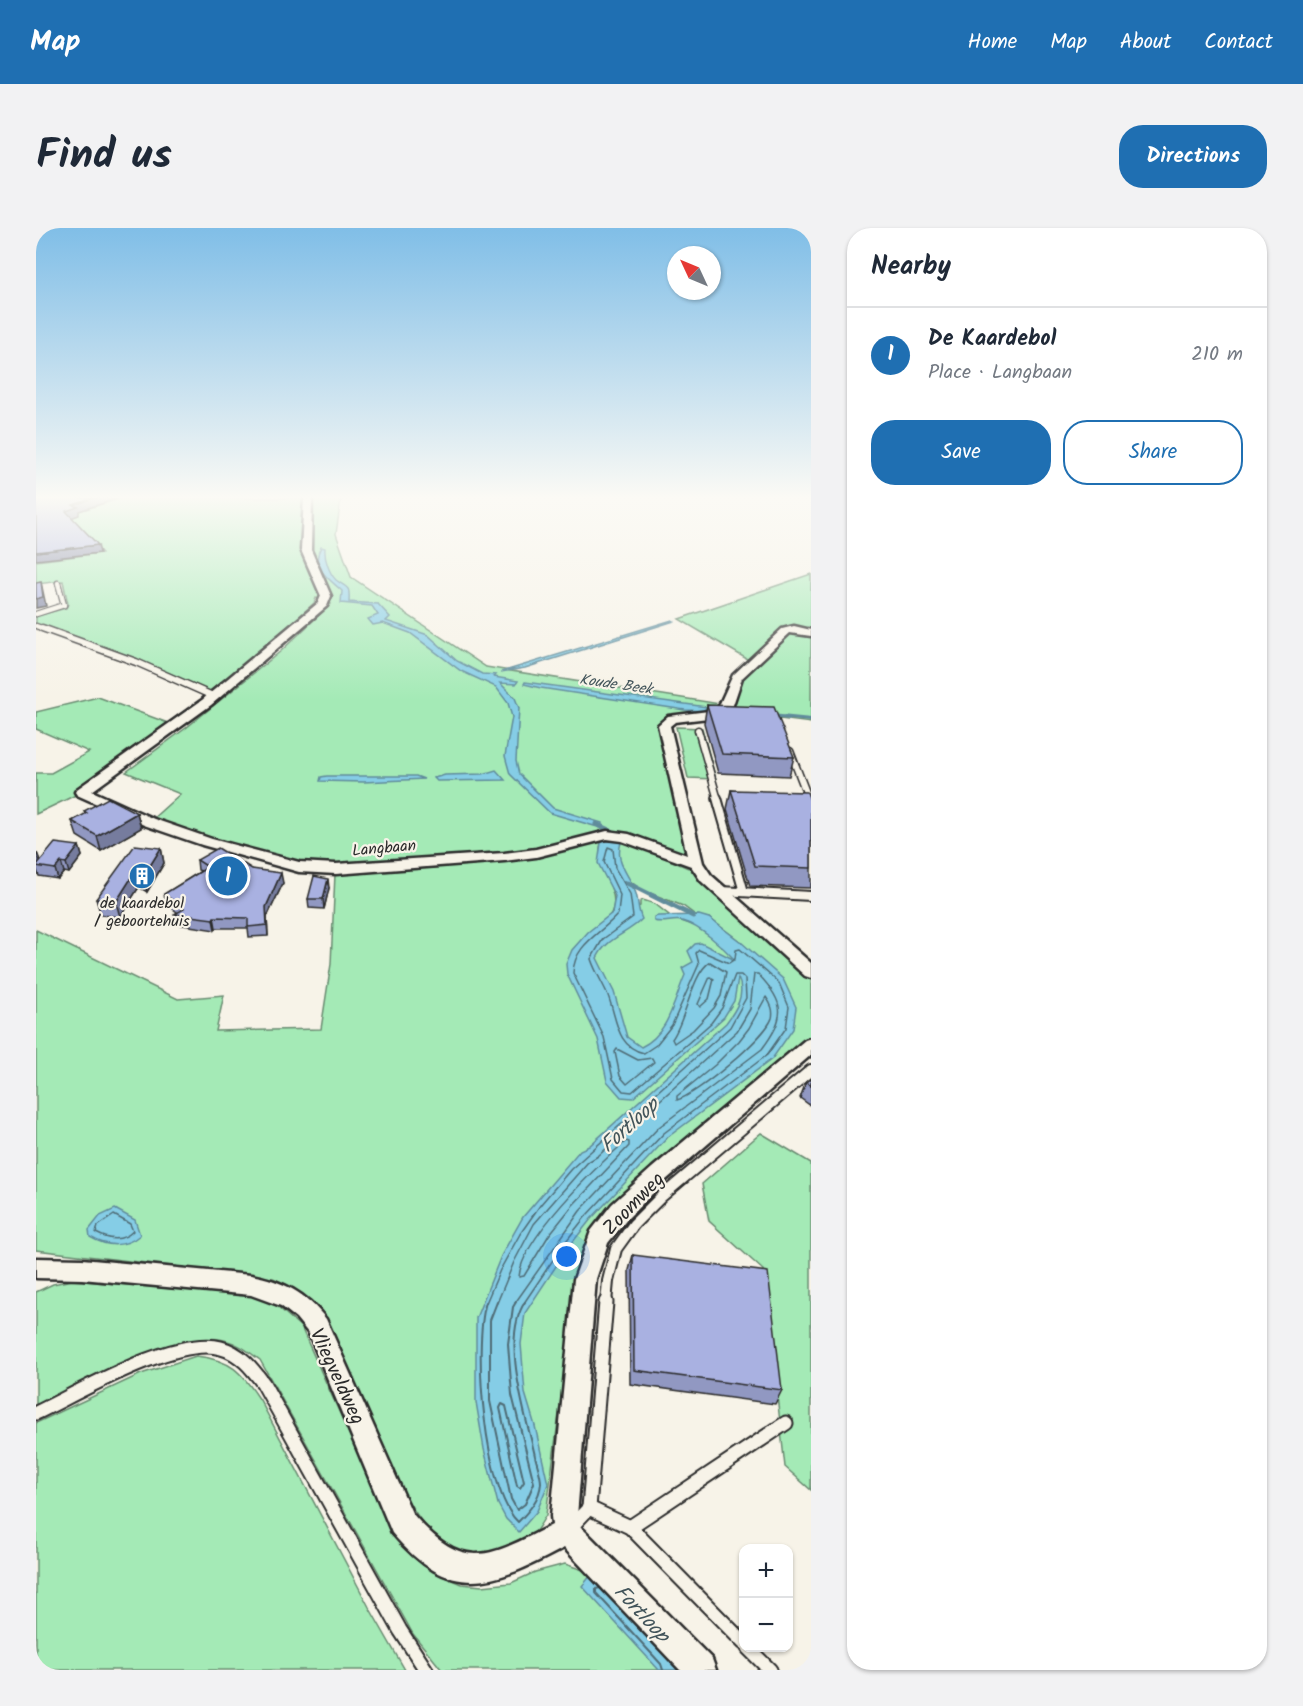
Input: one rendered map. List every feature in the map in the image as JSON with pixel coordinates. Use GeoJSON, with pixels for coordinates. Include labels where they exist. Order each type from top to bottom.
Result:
{"type":"FeatureCollection","features":[{"type":"Feature","properties":{"kind":"street"},"geometry":{"type":"LineString","coordinates":[[215,697],[274,649],[325,601],[326,596],[313,565]]}},
{"type":"Feature","properties":{"kind":"street"},"geometry":{"type":"LineString","coordinates":[[811,633],[795,629],[786,630],[737,677],[727,705],[721,713],[672,719],[664,725],[696,862],[706,878],[811,972]]}},
{"type":"Feature","properties":{"kind":"street","name":"Langbaan"},"geometry":{"type":"LineString","coordinates":[[215,697],[82,792],[149,822],[207,842],[279,863],[324,870],[504,857],[536,853],[615,836],[696,862]]}},
{"type":"Feature","properties":{"kind":"street","name":"Zoomweg"},"geometry":{"type":"LineString","coordinates":[[567,1532],[564,1516],[585,1279],[599,1238],[620,1211],[659,1174],[811,1045]]}},
{"type":"Feature","properties":{"kind":"street","name":"Vliegveldweg"},"geometry":{"type":"LineString","coordinates":[[39,1272],[82,1269],[251,1285],[270,1289],[289,1297],[304,1308],[318,1327],[402,1523],[423,1547],[445,1560],[470,1569],[495,1567],[567,1532]]}},
{"type":"Feature","properties":{"kind":"street"},"geometry":{"type":"LineString","coordinates":[[567,1532],[700,1670]]}},
{"type":"Feature","properties":{"kind":"lane"},"geometry":{"type":"LineString","coordinates":[[36,614],[64,605],[58,583]]}},
{"type":"Feature","properties":{"kind":"lane"},"geometry":{"type":"LineString","coordinates":[[36,626],[136,662],[215,697]]}},
{"type":"Feature","properties":{"kind":"lane"},"geometry":{"type":"LineString","coordinates":[[698,730],[744,892]]}},
{"type":"Feature","properties":{"kind":"lane"},"geometry":{"type":"LineString","coordinates":[[787,743],[811,805]]}},
{"type":"Feature","properties":{"kind":"lane"},"geometry":{"type":"LineString","coordinates":[[720,891],[811,896]]}},
{"type":"Feature","properties":{"kind":"lane"},"geometry":{"type":"LineString","coordinates":[[567,1532],[589,1508],[608,1281],[616,1249],[634,1224],[661,1197],[811,1070]]}},
{"type":"Feature","properties":{"kind":"lane"},"geometry":{"type":"LineString","coordinates":[[36,1413],[143,1363],[193,1346],[212,1346],[244,1358],[262,1383],[400,1630],[426,1670]]}},
{"type":"Feature","properties":{"kind":"lane"},"geometry":{"type":"LineString","coordinates":[[630,1527],[786,1423]]}},
{"type":"Feature","properties":{"kind":"lane"},"geometry":{"type":"LineString","coordinates":[[589,1508],[630,1527],[739,1638]]}},
{"type":"Feature","properties":{"kind":"lane"},"geometry":{"type":"LineString","coordinates":[[753,1652],[770,1670]]}},
{"type":"Feature","properties":{"kind":"green space"},"geometry":{"type":"Polygon","coordinates":[[[36,565],[347,565],[351,577],[486,667],[726,705],[737,677],[752,662],[679,619],[811,574],[811,723],[780,719],[763,720],[721,713],[672,719],[664,725],[696,862],[692,871],[811,978],[811,1036],[617,1202],[567,1351],[546,1515],[528,1538],[486,1557],[458,1553],[437,1539],[420,1519],[406,1497],[332,1330],[313,1305],[292,1288],[273,1278],[36,1250],[36,930],[178,999],[224,995],[216,1031],[321,1029],[331,964],[335,874],[149,822],[180,794],[126,772],[186,728],[281,651],[331,604],[316,598],[314,603],[248,662],[207,693],[36,626],[36,616],[66,608],[68,604],[63,581],[36,584],[36,565]],[[600,825],[604,831],[599,836],[604,841],[601,843],[601,862],[614,898],[610,915],[640,906],[643,900],[655,904],[673,918],[741,942],[709,918],[698,917],[683,906],[640,889],[629,880],[616,854],[621,842],[633,844],[688,868],[695,863],[622,836],[600,825]]]}},
{"type":"Feature","properties":{"kind":"green space"},"geometry":{"type":"Polygon","coordinates":[[[98,697],[176,726],[82,792],[36,814],[36,773],[51,773],[89,752],[36,729],[36,712],[98,697]]]}},
{"type":"Feature","properties":{"kind":"green space"},"geometry":{"type":"Polygon","coordinates":[[[676,727],[702,728],[716,779],[688,778],[676,727]]]}},
{"type":"Feature","properties":{"kind":"green space"},"geometry":{"type":"Polygon","coordinates":[[[761,1133],[811,1163],[811,1490],[785,1467],[763,1270],[709,1221],[702,1184],[761,1133]]]}},
{"type":"Feature","properties":{"kind":"green space"},"geometry":{"type":"Polygon","coordinates":[[[72,1280],[254,1296],[277,1306],[301,1327],[386,1516],[401,1544],[418,1561],[438,1574],[461,1584],[482,1586],[511,1583],[535,1572],[565,1564],[589,1572],[687,1670],[442,1670],[413,1634],[260,1360],[247,1351],[224,1340],[204,1339],[181,1343],[130,1361],[36,1405],[36,1292],[53,1284],[72,1280]]]}},
{"type":"Feature","properties":{"kind":"green space"},"geometry":{"type":"Polygon","coordinates":[[[196,1356],[227,1364],[241,1374],[260,1400],[369,1607],[405,1670],[36,1670],[36,1423],[141,1374],[196,1356]]]}},
{"type":"Feature","properties":{"kind":"water"},"geometry":{"type":"Polygon","coordinates":[[[328,565],[336,580],[346,586],[349,602],[378,604],[390,617],[386,621],[428,635],[457,661],[482,674],[518,681],[516,684],[500,683],[515,698],[519,708],[516,761],[519,774],[553,808],[602,823],[601,828],[550,813],[510,774],[505,756],[512,717],[508,703],[496,687],[461,671],[410,633],[383,623],[373,625],[368,619],[378,615],[372,606],[341,603],[342,591],[319,567],[328,565]]]}},
{"type":"Feature","properties":{"kind":"water"},"geometry":{"type":"Polygon","coordinates":[[[674,621],[525,668],[501,672],[674,621]]]}},
{"type":"Feature","properties":{"kind":"water"},"geometry":{"type":"Polygon","coordinates":[[[525,682],[707,707],[703,711],[685,710],[541,688],[524,684],[525,682]]]}},
{"type":"Feature","properties":{"kind":"water"},"geometry":{"type":"Polygon","coordinates":[[[496,770],[505,780],[437,781],[434,778],[445,775],[483,774],[496,770]]]}},
{"type":"Feature","properties":{"kind":"water"},"geometry":{"type":"Polygon","coordinates":[[[416,776],[424,779],[364,782],[320,781],[321,777],[416,776]]]}},
{"type":"Feature","properties":{"kind":"water"},"geometry":{"type":"Polygon","coordinates":[[[604,841],[621,842],[621,862],[635,891],[642,919],[606,945],[597,958],[614,992],[627,1037],[641,1047],[658,1034],[669,1016],[685,975],[682,968],[693,962],[688,951],[695,944],[701,943],[735,960],[718,943],[696,927],[682,921],[654,921],[654,917],[658,916],[699,915],[709,918],[741,942],[783,979],[796,1007],[793,1029],[772,1059],[668,1137],[591,1219],[568,1248],[525,1313],[521,1344],[525,1393],[548,1484],[537,1511],[519,1532],[506,1519],[498,1504],[484,1449],[476,1402],[476,1318],[501,1256],[523,1217],[580,1150],[589,1146],[726,1023],[736,1007],[741,990],[738,978],[734,1001],[724,1017],[633,1098],[621,1097],[607,1081],[598,1039],[567,974],[566,964],[572,950],[588,932],[612,913],[615,896],[598,863],[601,843],[604,841]]]}},
{"type":"Feature","properties":{"kind":"water"},"geometry":{"type":"Polygon","coordinates":[[[115,1209],[135,1220],[140,1235],[128,1242],[116,1245],[103,1243],[90,1237],[89,1230],[100,1216],[115,1209]]]}},
{"type":"Feature","properties":{"kind":"water"},"geometry":{"type":"Polygon","coordinates":[[[592,1574],[687,1670],[659,1670],[582,1586],[592,1574]]]}},
{"type":"Feature","properties":{"kind":"building"},"geometry":{"type":"Polygon","coordinates":[[[41,582],[43,597],[36,599],[36,583],[41,582]]]}},
{"type":"Feature","properties":{"kind":"building"},"geometry":{"type":"Polygon","coordinates":[[[707,705],[774,707],[794,757],[722,754],[707,705]]]}},
{"type":"Feature","properties":{"kind":"building"},"geometry":{"type":"Polygon","coordinates":[[[731,790],[807,792],[811,803],[811,868],[755,866],[731,790]]]}},
{"type":"Feature","properties":{"kind":"building"},"geometry":{"type":"Polygon","coordinates":[[[108,798],[137,813],[97,836],[72,821],[87,813],[84,811],[108,798]]]}},
{"type":"Feature","properties":{"kind":"building"},"geometry":{"type":"Polygon","coordinates":[[[55,843],[79,846],[66,863],[61,862],[55,869],[36,866],[55,843]]]}},
{"type":"Feature","properties":{"kind":"building"},"geometry":{"type":"Polygon","coordinates":[[[135,845],[161,848],[143,877],[135,872],[116,902],[96,899],[135,845]]]}},
{"type":"Feature","properties":{"kind":"building"},"geometry":{"type":"Polygon","coordinates":[[[218,848],[252,869],[281,873],[266,907],[267,925],[248,927],[248,918],[214,917],[213,919],[175,914],[184,909],[164,894],[208,867],[197,860],[218,848]]]}},
{"type":"Feature","properties":{"kind":"building"},"geometry":{"type":"Polygon","coordinates":[[[314,876],[328,879],[323,899],[308,899],[314,876]]]}},
{"type":"Feature","properties":{"kind":"building"},"geometry":{"type":"Polygon","coordinates":[[[633,1255],[768,1272],[782,1390],[634,1370],[633,1255]]]}},
{"type":"Feature","properties":{"kind":"waterway","name":"Koude Beek"},"geometry":{"type":"LineString","coordinates":[[771,716],[811,720]]}},
{"type":"Feature","properties":{"kind":"waterway","name":"Fortloop"},"geometry":{"type":"LineString","coordinates":[[596,824],[613,832]]}},
{"type":"Feature","properties":{"kind":"waterway","name":"Fortloop"},"geometry":{"type":"LineString","coordinates":[[627,883],[693,916]]}},
{"type":"Feature","properties":{"kind":"place","name":"de kaardebol / geboortehuis"},"geometry":{"type":"Point","coordinates":[142,876]}},
{"type":"Feature","properties":{"kind":"place","name":"De Kaardebol"},"geometry":{"type":"Point","coordinates":[228,876]}}]}
